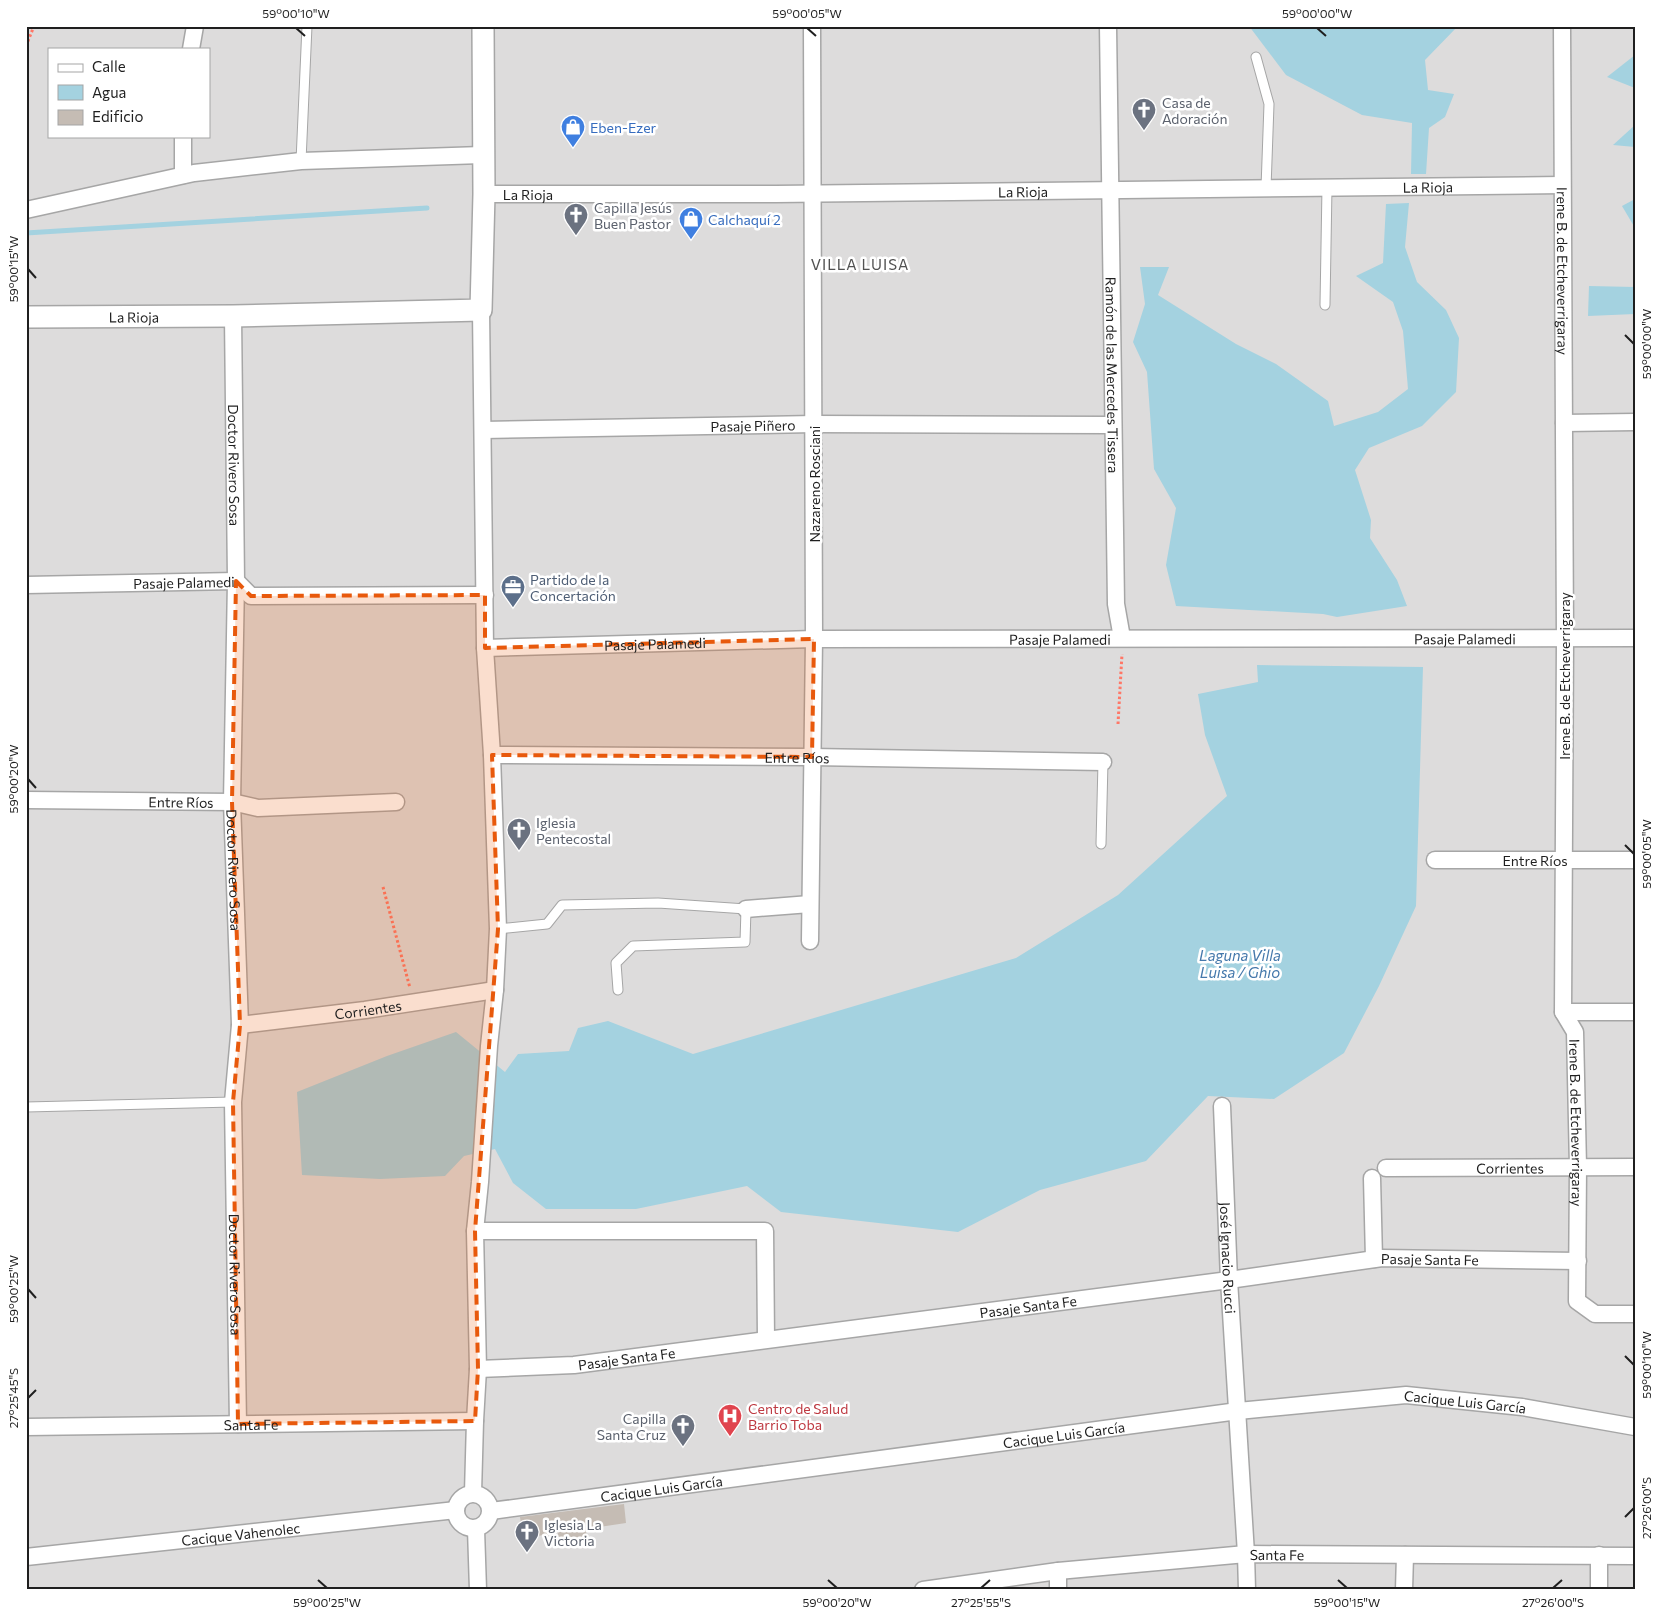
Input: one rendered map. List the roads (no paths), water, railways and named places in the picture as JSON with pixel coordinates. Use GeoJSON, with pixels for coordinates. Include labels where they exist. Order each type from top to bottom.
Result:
{"type":"FeatureCollection","features":[{"type":"Feature","properties":{"kind":"street"},"geometry":{"type":"LineString","coordinates":[[191,48],[195,26]]}},
{"type":"Feature","properties":{"kind":"street"},"geometry":{"type":"LineString","coordinates":[[473,1493],[474,1420],[478,1369],[475,1231],[495,990],[498,928],[492,755],[485,648],[481,310],[484,194],[482,155],[483,26]]}},
{"type":"Feature","properties":{"kind":"street","name":"Nazareno Rosciani"},"geometry":{"type":"LineString","coordinates":[[810,941],[814,639],[812,26]]}},
{"type":"Feature","properties":{"kind":"street","name":"Ramón de las Mercedes Tissera"},"geometry":{"type":"LineString","coordinates":[[1108,26],[1116,604],[1122,638]]}},
{"type":"Feature","properties":{"kind":"street","name":"Irene B. de Etcheverrigaray"},"geometry":{"type":"LineString","coordinates":[[1562,26],[1565,639],[1562,859],[1563,1012],[1575,1032],[1578,1167],[1577,1301],[1595,1314],[1635,1314]]}},
{"type":"Feature","properties":{"kind":"street"},"geometry":{"type":"LineString","coordinates":[[183,138],[183,175]]}},
{"type":"Feature","properties":{"kind":"street"},"geometry":{"type":"LineString","coordinates":[[26,210],[183,175],[301,161],[482,155]]}},
{"type":"Feature","properties":{"kind":"street","name":"La Rioja"},"geometry":{"type":"LineString","coordinates":[[484,194],[813,194],[1562,185]]}},
{"type":"Feature","properties":{"kind":"street","name":"La Rioja"},"geometry":{"type":"LineString","coordinates":[[26,317],[233,316],[481,310]]}},
{"type":"Feature","properties":{"kind":"street","name":"Doctor Rivero Sosa"},"geometry":{"type":"LineString","coordinates":[[233,316],[236,582],[232,802],[240,1025],[233,1102],[238,1424]]}},
{"type":"Feature","properties":{"kind":"street"},"geometry":{"type":"LineString","coordinates":[[1564,422],[1635,422]]}},
{"type":"Feature","properties":{"kind":"street","name":"Pasaje Piñero"},"geometry":{"type":"LineString","coordinates":[[483,430],[814,424],[1114,425]]}},
{"type":"Feature","properties":{"kind":"street","name":"Pasaje Palamedi"},"geometry":{"type":"LineString","coordinates":[[26,585],[236,582],[251,596],[485,595]]}},
{"type":"Feature","properties":{"kind":"street","name":"Pasaje Palamedi"},"geometry":{"type":"LineString","coordinates":[[485,648],[814,639],[1635,638]]}},
{"type":"Feature","properties":{"kind":"street","name":"Entre Ríos"},"geometry":{"type":"LineString","coordinates":[[492,755],[812,757],[1103,762]]}},
{"type":"Feature","properties":{"kind":"street","name":"Entre Ríos"},"geometry":{"type":"LineString","coordinates":[[26,800],[232,802],[258,808],[396,802]]}},
{"type":"Feature","properties":{"kind":"street","name":"Entre Ríos"},"geometry":{"type":"LineString","coordinates":[[1435,860],[1635,860]]}},
{"type":"Feature","properties":{"kind":"street"},"geometry":{"type":"LineString","coordinates":[[746,908],[810,904]]}},
{"type":"Feature","properties":{"kind":"street","name":"Corrientes"},"geometry":{"type":"LineString","coordinates":[[240,1025],[365,1010],[495,990]]}},
{"type":"Feature","properties":{"kind":"street"},"geometry":{"type":"LineString","coordinates":[[1563,1012],[1635,1012]]}},
{"type":"Feature","properties":{"kind":"street","name":"José Ignacio Rucci"},"geometry":{"type":"LineString","coordinates":[[1222,1106],[1229,1280],[1238,1411]]}},
{"type":"Feature","properties":{"kind":"street","name":"Corrientes"},"geometry":{"type":"LineString","coordinates":[[1386,1168],[1635,1167]]}},
{"type":"Feature","properties":{"kind":"street"},"geometry":{"type":"LineString","coordinates":[[1372,1178],[1374,1258]]}},
{"type":"Feature","properties":{"kind":"street"},"geometry":{"type":"LineString","coordinates":[[475,1231],[765,1231],[766,1339]]}},
{"type":"Feature","properties":{"kind":"street","name":"Pasaje Santa Fe"},"geometry":{"type":"LineString","coordinates":[[478,1369],[574,1365],[1229,1280],[1374,1258],[1578,1261]]}},
{"type":"Feature","properties":{"kind":"street","name":"Cacique Luis García"},"geometry":{"type":"LineString","coordinates":[[492,1511],[1238,1411],[1406,1395],[1522,1406],[1635,1427]]}},
{"type":"Feature","properties":{"kind":"street"},"geometry":{"type":"LineString","coordinates":[[1238,1411],[1247,1590]]}},
{"type":"Feature","properties":{"kind":"street","name":"Santa Fe"},"geometry":{"type":"LineString","coordinates":[[26,1427],[474,1420]]}},
{"type":"Feature","properties":{"kind":"street"},"geometry":{"type":"LineString","coordinates":[[473,1493],[482,1495],[489,1501],[492,1511],[487,1523],[476,1528],[465,1527],[458,1520],[456,1510],[458,1502],[464,1496],[473,1493]]}},
{"type":"Feature","properties":{"kind":"street","name":"Cacique Vahenolec"},"geometry":{"type":"LineString","coordinates":[[26,1557],[456,1510]]}},
{"type":"Feature","properties":{"kind":"street"},"geometry":{"type":"LineString","coordinates":[[476,1528],[478,1590]]}},
{"type":"Feature","properties":{"kind":"street","name":"Santa Fe"},"geometry":{"type":"LineString","coordinates":[[923,1590],[1058,1571],[1246,1554],[1635,1556]]}},
{"type":"Feature","properties":{"kind":"street"},"geometry":{"type":"LineString","coordinates":[[1404,1590],[1405,1555]]}},
{"type":"Feature","properties":{"kind":"street"},"geometry":{"type":"LineString","coordinates":[[1599,1555],[1599,1590]]}},
{"type":"Feature","properties":{"kind":"street"},"geometry":{"type":"LineString","coordinates":[[1058,1571],[1058,1590]]}},
{"type":"Feature","properties":{"kind":"lane"},"geometry":{"type":"LineString","coordinates":[[301,161],[307,26]]}},
{"type":"Feature","properties":{"kind":"lane"},"geometry":{"type":"LineString","coordinates":[[1256,57],[1269,104],[1266,188]]}},
{"type":"Feature","properties":{"kind":"lane"},"geometry":{"type":"LineString","coordinates":[[1326,305],[1327,187]]}},
{"type":"Feature","properties":{"kind":"lane"},"geometry":{"type":"LineString","coordinates":[[1101,844],[1103,762]]}},
{"type":"Feature","properties":{"kind":"lane"},"geometry":{"type":"LineString","coordinates":[[498,928],[547,924],[562,905],[658,903],[746,908],[745,942],[633,946],[616,963],[618,990]]}},
{"type":"Feature","properties":{"kind":"lane"},"geometry":{"type":"LineString","coordinates":[[26,1107],[233,1102]]}},
{"type":"Feature","properties":{"kind":"water"},"geometry":{"type":"Polygon","coordinates":[[[1249,26],[1458,26],[1425,60],[1428,90],[1454,94],[1445,117],[1429,128],[1426,174],[1411,174],[1412,123],[1362,115],[1286,75],[1249,26]]]}},
{"type":"Feature","properties":{"kind":"water"},"geometry":{"type":"Polygon","coordinates":[[[1635,55],[1635,88],[1607,77],[1635,55]]]}},
{"type":"Feature","properties":{"kind":"water"},"geometry":{"type":"Polygon","coordinates":[[[1635,125],[1635,147],[1613,145],[1635,125]]]}},
{"type":"Feature","properties":{"kind":"water"},"geometry":{"type":"Polygon","coordinates":[[[1635,199],[1635,228],[1622,206],[1635,199]]]}},
{"type":"Feature","properties":{"kind":"water"},"geometry":{"type":"Polygon","coordinates":[[[1409,203],[1405,247],[1417,282],[1446,310],[1459,338],[1456,392],[1422,426],[1369,448],[1355,470],[1371,520],[1370,538],[1397,580],[1407,606],[1337,617],[1323,614],[1176,606],[1166,565],[1176,508],[1154,469],[1147,372],[1133,342],[1145,304],[1140,267],[1169,267],[1158,295],[1236,344],[1276,364],[1328,401],[1334,426],[1378,412],[1408,389],[1403,331],[1393,302],[1356,276],[1383,263],[1386,204],[1409,203]]]}},
{"type":"Feature","properties":{"kind":"water"},"geometry":{"type":"Polygon","coordinates":[[[1589,286],[1635,287],[1635,314],[1588,316],[1589,286]]]}},
{"type":"Feature","properties":{"kind":"water","name":"Laguna Villa Luisa / Ghio"},"geometry":{"type":"Polygon","coordinates":[[[1257,665],[1423,667],[1416,906],[1379,986],[1344,1053],[1274,1099],[1208,1096],[1146,1161],[1040,1190],[958,1232],[781,1212],[747,1186],[636,1209],[546,1209],[513,1183],[495,1149],[464,1156],[445,1176],[380,1179],[302,1175],[297,1092],[387,1056],[456,1032],[505,1072],[518,1054],[569,1051],[578,1028],[608,1021],[693,1054],[1016,958],[1118,895],[1227,796],[1205,735],[1198,694],[1258,682],[1257,665]]]}},
{"type":"Feature","properties":{"kind":"waterway"},"geometry":{"type":"LineString","coordinates":[[26,233],[427,208]]}},
{"type":"Feature","properties":{"kind":"place","name":"Casa de Adoración"},"geometry":{"type":"Point","coordinates":[1144,131]}},
{"type":"Feature","properties":{"kind":"place","name":"Eben-Ezer"},"geometry":{"type":"Point","coordinates":[573,148]}},
{"type":"Feature","properties":{"kind":"place","name":"Capilla Jesús Buen Pastor"},"geometry":{"type":"Point","coordinates":[576,236]}},
{"type":"Feature","properties":{"kind":"place","name":"Calchaquí 2"},"geometry":{"type":"Point","coordinates":[691,240]}},
{"type":"Feature","properties":{"kind":"place","name":"Partido de la Concertación"},"geometry":{"type":"Point","coordinates":[513,608]}},
{"type":"Feature","properties":{"kind":"place","name":"Iglesia Pentecostal"},"geometry":{"type":"Point","coordinates":[519,851]}},
{"type":"Feature","properties":{"kind":"place","name":"Centro de Salud Barrio Toba"},"geometry":{"type":"Point","coordinates":[730,1437]}},
{"type":"Feature","properties":{"kind":"place","name":"Capilla Santa Cruz"},"geometry":{"type":"Point","coordinates":[683,1447]}},
{"type":"Feature","properties":{"kind":"place","name":"Iglesia La Victoria"},"geometry":{"type":"Point","coordinates":[527,1553]}},
{"type":"Feature","properties":{"kind":"district","name":"VILLA LUISA"},"geometry":{"type":"Point","coordinates":[860,264]}}]}
